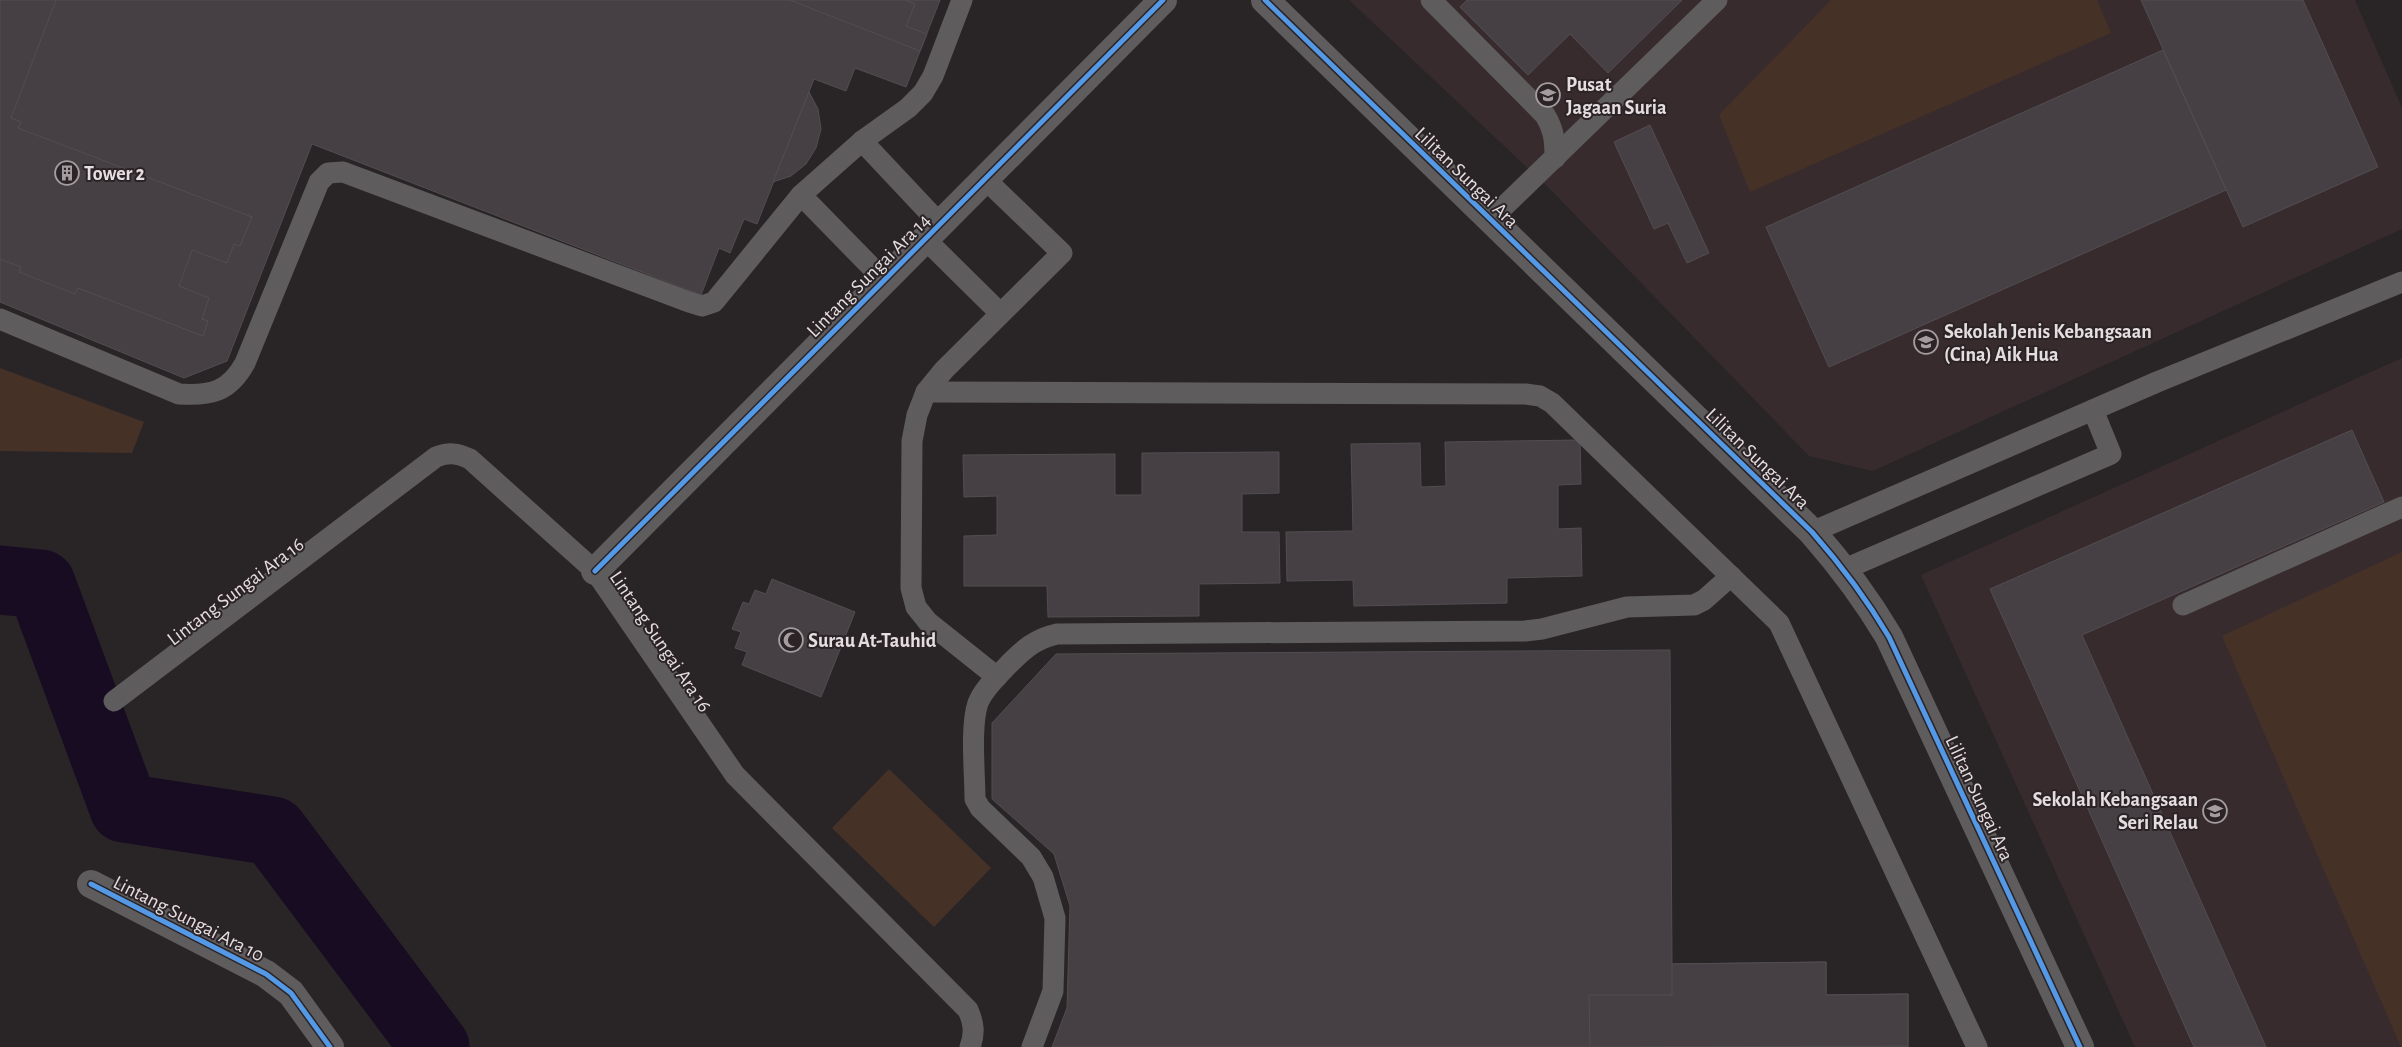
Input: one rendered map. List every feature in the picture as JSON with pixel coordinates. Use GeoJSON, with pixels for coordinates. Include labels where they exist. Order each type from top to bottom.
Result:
{"type":"FeatureCollection","features":[{"type":"Feature","properties":{"kind":"street","name":"Lintang Sungai Ara 14"},"geometry":{"type":"LineString","coordinates":[[594,571],[1163,0]]}},
{"type":"Feature","properties":{"kind":"street","name":"Lilitan Sungai Ara"},"geometry":{"type":"LineString","coordinates":[[1265,0],[1812,532],[1845,570],[1867,600],[1889,637],[2080,1047]]}},
{"type":"Feature","properties":{"kind":"street","name":"Lintang Sungai Ara 10"},"geometry":{"type":"LineString","coordinates":[[91,884],[266,974],[291,993],[330,1047]]}},
{"type":"Feature","properties":{"kind":"lane"},"geometry":{"type":"LineString","coordinates":[[0,320],[178,394],[215,392],[236,379],[246,363],[319,182],[328,173],[343,172],[702,306],[714,302],[801,195],[862,141],[908,108],[923,93],[933,76],[962,0]]}},
{"type":"Feature","properties":{"kind":"lane"},"geometry":{"type":"LineString","coordinates":[[1431,0],[1545,115],[1554,134],[1555,158]]}},
{"type":"Feature","properties":{"kind":"lane"},"geometry":{"type":"LineString","coordinates":[[1490,220],[1717,0]]}},
{"type":"Feature","properties":{"kind":"lane"},"geometry":{"type":"LineString","coordinates":[[1545,115],[1564,123],[1577,124],[1596,119]]}},
{"type":"Feature","properties":{"kind":"lane"},"geometry":{"type":"LineString","coordinates":[[862,141],[933,232],[1000,313]]}},
{"type":"Feature","properties":{"kind":"lane"},"geometry":{"type":"LineString","coordinates":[[985,179],[1062,253],[944,370],[926,392],[917,414],[912,441],[911,588],[916,607],[928,622],[997,676]]}},
{"type":"Feature","properties":{"kind":"lane"},"geometry":{"type":"LineString","coordinates":[[801,195],[884,280]]}},
{"type":"Feature","properties":{"kind":"lane"},"geometry":{"type":"LineString","coordinates":[[1812,532],[2093,410],[2402,282]]}},
{"type":"Feature","properties":{"kind":"lane"},"geometry":{"type":"LineString","coordinates":[[926,392],[1525,394],[1540,396],[1552,403],[1772,616],[1784,632],[1977,1047]]}},
{"type":"Feature","properties":{"kind":"lane"},"geometry":{"type":"LineString","coordinates":[[1845,570],[2111,454],[2093,410]]}},
{"type":"Feature","properties":{"kind":"lane","name":"Lintang Sungai Ara 16"},"geometry":{"type":"LineString","coordinates":[[114,701],[436,457],[448,452],[459,454],[470,459],[594,571],[735,775],[968,1010],[974,1023],[970,1047]]}},
{"type":"Feature","properties":{"kind":"lane"},"geometry":{"type":"LineString","coordinates":[[2183,605],[2402,507]]}},
{"type":"Feature","properties":{"kind":"lane"},"geometry":{"type":"LineString","coordinates":[[1032,1047],[1053,991],[1055,918],[1043,878],[1031,857],[980,808],[975,799],[974,721],[981,697],[997,676],[1030,644],[1057,634],[1525,631],[1542,629],[1627,607],[1694,605],[1704,600],[1731,576]]}},
{"type":"Feature","properties":{"kind":"shaded area","name":"Sekolah Jenis Kebangsaan (Cina) Aik Hua"},"geometry":{"type":"Polygon","coordinates":[[[1349,0],[2355,0],[2402,108],[2402,229],[1873,471],[1809,456],[1550,189],[1349,0]]]}},
{"type":"Feature","properties":{"kind":"shaded area"},"geometry":{"type":"Polygon","coordinates":[[[1831,0],[2097,0],[2111,33],[1750,192],[1719,115],[1831,0]]]}},
{"type":"Feature","properties":{"kind":"shaded area","name":"Sekolah Kebangsaan Seri Relau"},"geometry":{"type":"Polygon","coordinates":[[[2402,358],[2402,1047],[2135,1047],[1921,575],[2402,358]]]}},
{"type":"Feature","properties":{"kind":"shaded area"},"geometry":{"type":"Polygon","coordinates":[[[0,368],[144,422],[132,453],[0,451],[0,368]]]}},
{"type":"Feature","properties":{"kind":"shaded area"},"geometry":{"type":"Polygon","coordinates":[[[2402,552],[2402,1047],[2401,1047],[2222,636],[2402,552]]]}},
{"type":"Feature","properties":{"kind":"shaded area"},"geometry":{"type":"Polygon","coordinates":[[[889,769],[991,868],[934,927],[832,828],[889,769]]]}},
{"type":"Feature","properties":{"kind":"building"},"geometry":{"type":"Polygon","coordinates":[[[0,0],[940,0],[906,87],[855,68],[846,91],[814,79],[757,224],[744,219],[730,253],[719,248],[701,295],[312,144],[227,361],[184,378],[0,302],[0,0]]]}},
{"type":"Feature","properties":{"kind":"building","name":"Tower 2"},"geometry":{"type":"Polygon","coordinates":[[[0,0],[56,0],[11,118],[21,122],[18,128],[252,217],[240,246],[234,244],[227,263],[192,250],[179,286],[209,298],[202,319],[208,321],[203,336],[78,288],[75,294],[19,272],[21,267],[0,259],[0,0]]]}},
{"type":"Feature","properties":{"kind":"building"},"geometry":{"type":"Polygon","coordinates":[[[790,0],[905,0],[915,4],[906,26],[927,34],[920,51],[790,0]]]}},
{"type":"Feature","properties":{"kind":"building"},"geometry":{"type":"Polygon","coordinates":[[[1467,0],[1682,0],[1608,73],[1570,34],[1528,75],[1460,7],[1467,0]]]}},
{"type":"Feature","properties":{"kind":"building"},"geometry":{"type":"Polygon","coordinates":[[[2141,0],[2303,0],[2378,167],[2243,227],[2141,0]]]}},
{"type":"Feature","properties":{"kind":"building"},"geometry":{"type":"Polygon","coordinates":[[[2163,50],[2226,190],[1829,367],[1766,227],[2163,50]]]}},
{"type":"Feature","properties":{"kind":"building"},"geometry":{"type":"Polygon","coordinates":[[[809,92],[818,109],[821,129],[816,148],[806,164],[791,176],[773,182],[809,92]]]}},
{"type":"Feature","properties":{"kind":"building"},"geometry":{"type":"Polygon","coordinates":[[[1650,125],[1709,253],[1687,263],[1668,223],[1654,229],[1614,142],[1650,125]]]}},
{"type":"Feature","properties":{"kind":"building"},"geometry":{"type":"Polygon","coordinates":[[[2352,430],[2384,502],[2082,635],[2266,1047],[2194,1047],[1990,589],[2352,430]]]}},
{"type":"Feature","properties":{"kind":"building"},"geometry":{"type":"Polygon","coordinates":[[[1580,440],[1581,484],[1558,485],[1558,529],[1581,528],[1582,576],[1507,578],[1507,603],[1354,606],[1353,580],[1287,581],[1286,532],[1353,531],[1351,444],[1420,443],[1421,487],[1446,486],[1445,442],[1580,440]]]}},
{"type":"Feature","properties":{"kind":"building"},"geometry":{"type":"Polygon","coordinates":[[[1279,452],[1279,493],[1242,494],[1242,532],[1279,532],[1280,583],[1199,584],[1199,616],[1048,617],[1047,586],[964,586],[964,536],[997,535],[997,496],[964,497],[963,455],[1115,454],[1115,495],[1142,495],[1142,453],[1279,452]]]}},
{"type":"Feature","properties":{"kind":"building","name":"Surau At-Tauhid"},"geometry":{"type":"Polygon","coordinates":[[[772,579],[855,612],[821,697],[742,665],[747,652],[735,648],[741,632],[732,629],[743,602],[749,604],[755,590],[766,594],[772,579]]]}},
{"type":"Feature","properties":{"kind":"building"},"geometry":{"type":"Polygon","coordinates":[[[1670,650],[1672,964],[1826,962],[1826,995],[1908,994],[1908,1047],[1052,1047],[1067,1008],[1070,906],[1054,854],[992,799],[992,723],[1056,654],[1670,650]]]}},
{"type":"Feature","properties":{"kind":"building"},"geometry":{"type":"Polygon","coordinates":[[[1826,962],[1826,995],[1908,994],[1908,1046],[1590,1047],[1589,995],[1672,995],[1672,964],[1826,962]]]}},
{"type":"Feature","properties":{"kind":"waterway"},"geometry":{"type":"LineString","coordinates":[[0,580],[41,584],[124,808],[273,831],[435,1047]]}},
{"type":"Feature","properties":{"kind":"cycle path"},"geometry":{"type":"LineString","coordinates":[[595,571],[1163,0]]}},
{"type":"Feature","properties":{"kind":"cycle path"},"geometry":{"type":"LineString","coordinates":[[1265,0],[1812,532],[1843,569],[1889,637],[2080,1047]]}},
{"type":"Feature","properties":{"kind":"cycle path"},"geometry":{"type":"LineString","coordinates":[[91,884],[266,974],[291,993],[330,1047]]}},
{"type":"Feature","properties":{"kind":"place","name":"Pusat Jagaan Suria"},"geometry":{"type":"Point","coordinates":[1548,95]}},
{"type":"Feature","properties":{"kind":"place","name":"Tower 2"},"geometry":{"type":"Point","coordinates":[67,173]}},
{"type":"Feature","properties":{"kind":"place","name":"Sekolah Jenis Kebangsaan (Cina) Aik Hua"},"geometry":{"type":"Point","coordinates":[1926,342]}},
{"type":"Feature","properties":{"kind":"place","name":"Surau At-Tauhid"},"geometry":{"type":"Point","coordinates":[791,640]}},
{"type":"Feature","properties":{"kind":"place","name":"Sekolah Kebangsaan Seri Relau"},"geometry":{"type":"Point","coordinates":[2215,811]}}]}
